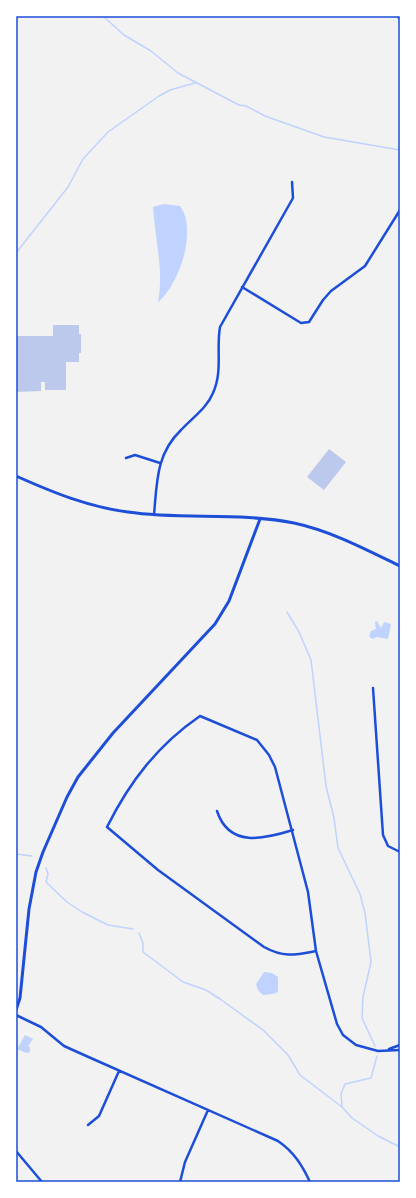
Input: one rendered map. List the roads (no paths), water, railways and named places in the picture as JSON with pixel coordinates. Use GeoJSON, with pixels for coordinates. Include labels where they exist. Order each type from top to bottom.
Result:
{"type":"FeatureCollection","features":[{"type":"Feature","properties":{"kind":"street"},"geometry":{"type":"LineString","coordinates":[[154,515],[160,463],[164,452],[170,443],[205,406],[213,394],[220,369],[218,338],[220,327],[293,198],[292,182]]}},
{"type":"Feature","properties":{"kind":"street"},"geometry":{"type":"LineString","coordinates":[[242,287],[301,323],[308,323],[323,300],[331,291],[365,266],[400,210]]}},
{"type":"Feature","properties":{"kind":"street"},"geometry":{"type":"LineString","coordinates":[[126,458],[135,456],[160,463]]}},
{"type":"Feature","properties":{"kind":"street"},"geometry":{"type":"LineString","coordinates":[[16,476],[83,503],[107,509],[154,515],[260,519],[293,523],[322,530],[400,566]]}},
{"type":"Feature","properties":{"kind":"street"},"geometry":{"type":"LineString","coordinates":[[16,1010],[20,998],[28,915],[36,872],[42,852],[67,797],[78,777],[113,733],[214,624],[229,601],[260,519]]}},
{"type":"Feature","properties":{"kind":"street"},"geometry":{"type":"LineString","coordinates":[[373,688],[383,835],[388,846],[400,852]]}},
{"type":"Feature","properties":{"kind":"street"},"geometry":{"type":"LineString","coordinates":[[316,951],[291,956],[276,954],[264,947],[158,870],[107,827],[122,797],[158,751],[182,728],[200,716],[257,740],[264,748],[275,767],[293,830],[308,892],[316,951],[337,1024],[343,1035],[361,1048],[378,1052],[400,1046]]}},
{"type":"Feature","properties":{"kind":"street"},"geometry":{"type":"LineString","coordinates":[[217,811],[221,822],[229,830],[240,836],[254,839],[267,838],[293,830]]}},
{"type":"Feature","properties":{"kind":"street"},"geometry":{"type":"LineString","coordinates":[[16,1015],[41,1027],[64,1046],[278,1141],[287,1147],[298,1159],[310,1182]]}},
{"type":"Feature","properties":{"kind":"street"},"geometry":{"type":"LineString","coordinates":[[387,1050],[400,1050]]}},
{"type":"Feature","properties":{"kind":"street"},"geometry":{"type":"LineString","coordinates":[[88,1126],[99,1116],[119,1071]]}},
{"type":"Feature","properties":{"kind":"street"},"geometry":{"type":"LineString","coordinates":[[180,1182],[185,1162],[208,1110]]}},
{"type":"Feature","properties":{"kind":"street"},"geometry":{"type":"LineString","coordinates":[[16,1153],[42,1182]]}},
{"type":"Feature","properties":{"kind":"water"},"geometry":{"type":"Polygon","coordinates":[[[164,204],[180,206],[185,216],[187,229],[184,257],[179,270],[166,294],[158,302],[160,290],[160,266],[153,207],[164,204]]]}},
{"type":"Feature","properties":{"kind":"water"},"geometry":{"type":"Polygon","coordinates":[[[377,621],[381,628],[384,622],[391,624],[388,639],[377,637],[372,639],[369,636],[371,631],[376,629],[375,622],[377,621]]]}},
{"type":"Feature","properties":{"kind":"water"},"geometry":{"type":"Polygon","coordinates":[[[264,972],[272,973],[278,977],[278,992],[263,995],[258,990],[256,984],[264,972]]]}},
{"type":"Feature","properties":{"kind":"water"},"geometry":{"type":"Polygon","coordinates":[[[25,1035],[33,1039],[28,1046],[30,1047],[30,1052],[26,1053],[17,1049],[25,1035]]]}},
{"type":"Feature","properties":{"kind":"waterway"},"geometry":{"type":"LineString","coordinates":[[103,16],[124,35],[151,51],[178,73],[239,105],[246,106],[265,116],[324,137],[400,150]]}},
{"type":"Feature","properties":{"kind":"waterway"},"geometry":{"type":"LineString","coordinates":[[16,253],[68,187],[83,159],[108,132],[159,96],[170,90],[195,83]]}},
{"type":"Feature","properties":{"kind":"waterway"},"geometry":{"type":"LineString","coordinates":[[287,612],[299,632],[311,660],[326,786],[334,818],[338,848],[360,894],[365,913],[371,962],[363,997],[362,1018],[375,1046]]}},
{"type":"Feature","properties":{"kind":"waterway"},"geometry":{"type":"LineString","coordinates":[[16,854],[32,856]]}},
{"type":"Feature","properties":{"kind":"waterway"},"geometry":{"type":"LineString","coordinates":[[46,868],[48,874],[46,882],[67,902],[82,912],[108,925],[133,929]]}},
{"type":"Feature","properties":{"kind":"waterway"},"geometry":{"type":"LineString","coordinates":[[139,933],[143,943],[143,952],[183,982],[206,990],[263,1030],[288,1055],[300,1075],[342,1107],[352,1118],[378,1136],[400,1147]]}},
{"type":"Feature","properties":{"kind":"waterway"},"geometry":{"type":"LineString","coordinates":[[342,1107],[341,1094],[345,1084],[371,1078],[377,1056]]}}]}
